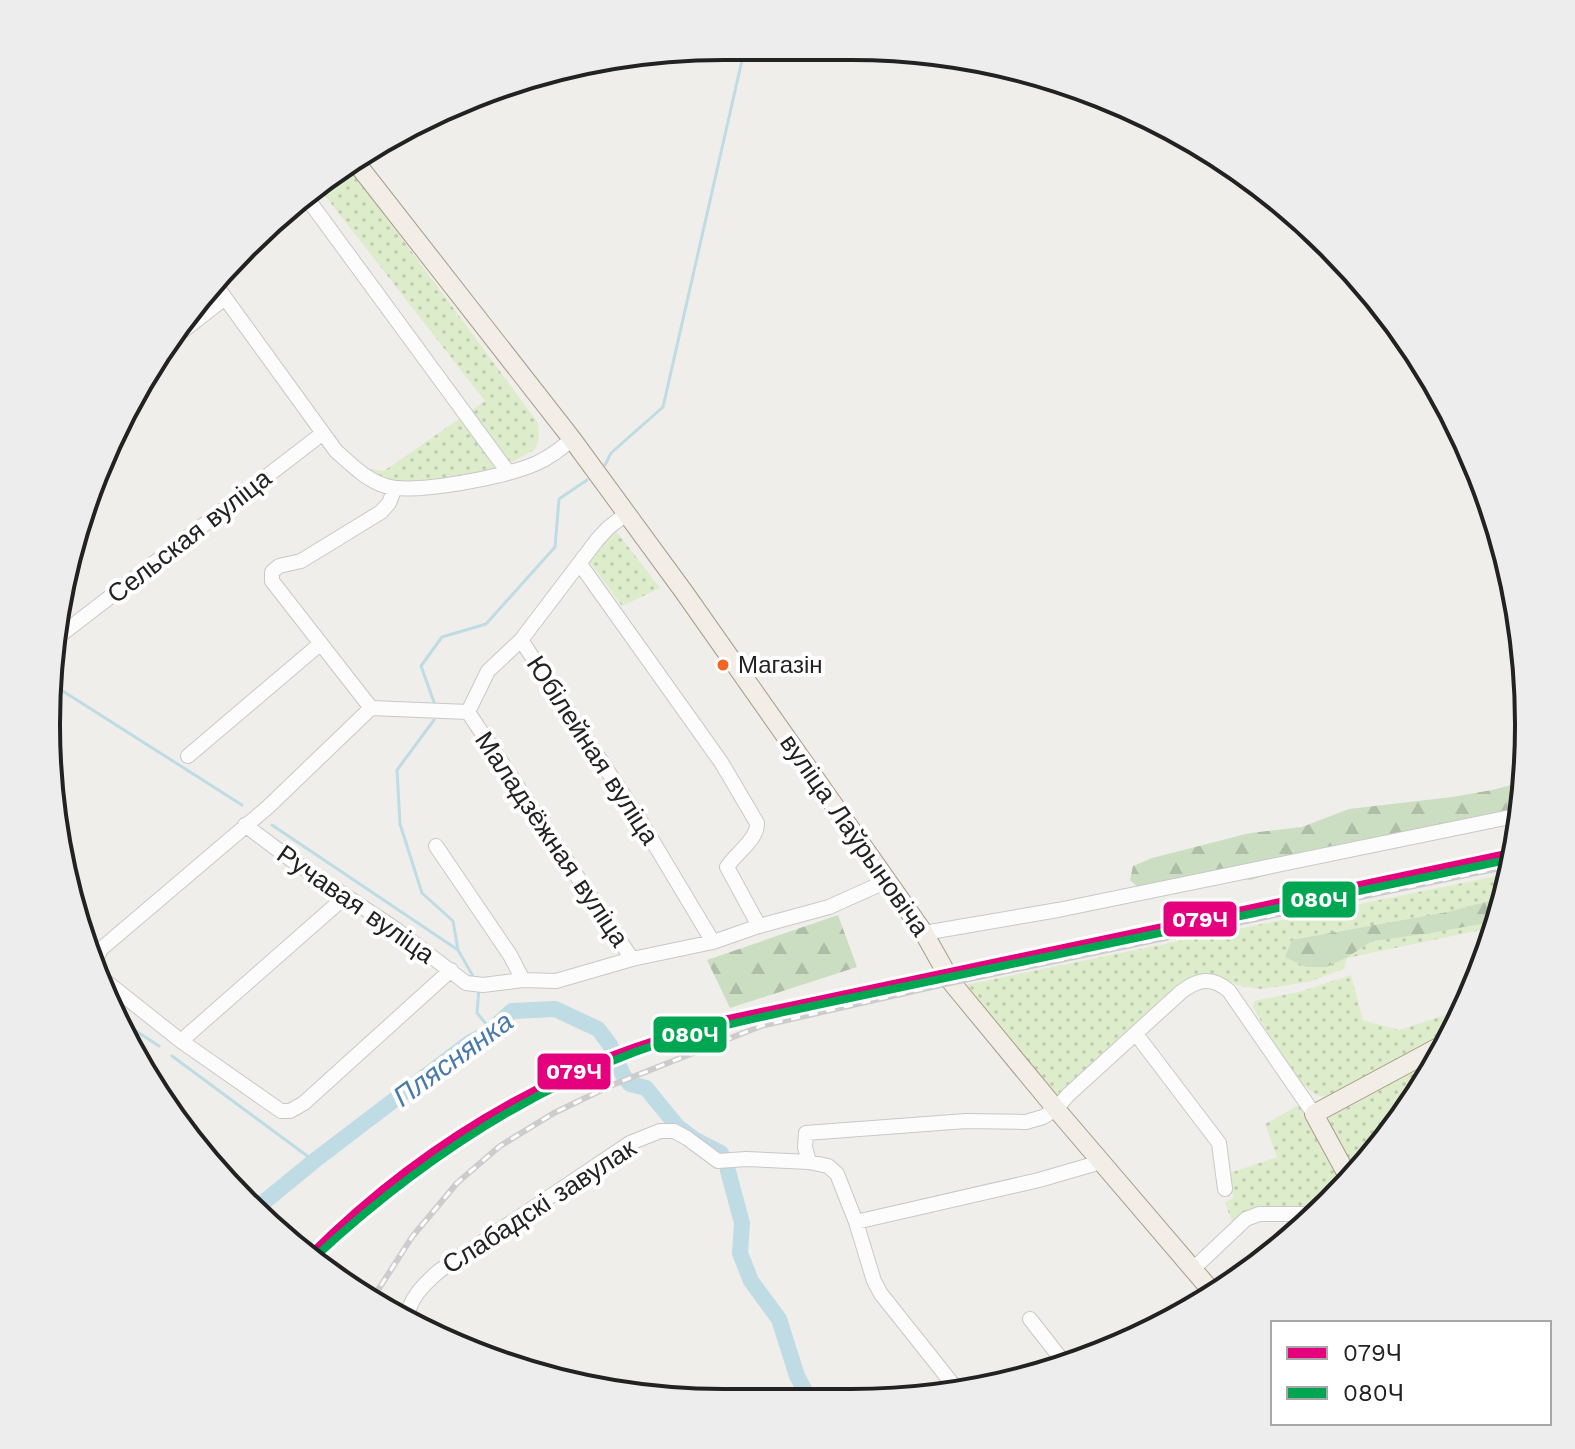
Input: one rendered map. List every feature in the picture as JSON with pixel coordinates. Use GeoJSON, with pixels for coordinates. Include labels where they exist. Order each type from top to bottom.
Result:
{"type":"FeatureCollection","features":[{"type":"Feature","properties":{"kind":"main road","name":"вуліца Лаўрыновіча"},"geometry":{"type":"LineString","coordinates":[[361,168],[572,439],[692,604],[924,933],[952,983],[1207,1285]]}},
{"type":"Feature","properties":{"kind":"main road"},"geometry":{"type":"LineString","coordinates":[[1344,1169],[1314,1114],[1428,1053]]}},
{"type":"Feature","properties":{"kind":"street"},"geometry":{"type":"LineString","coordinates":[[311,204],[508,472]]}},
{"type":"Feature","properties":{"kind":"street"},"geometry":{"type":"LineString","coordinates":[[220,292],[336,451],[358,471],[377,482],[395,488],[428,488],[508,472],[537,463],[562,449],[572,439]]}},
{"type":"Feature","properties":{"kind":"street"},"geometry":{"type":"LineString","coordinates":[[197,320],[225,298]]}},
{"type":"Feature","properties":{"kind":"street","name":"Сельская вуліца"},"geometry":{"type":"LineString","coordinates":[[67,630],[323,433]]}},
{"type":"Feature","properties":{"kind":"street"},"geometry":{"type":"LineString","coordinates":[[371,708],[274,586],[272,572],[279,566],[301,561],[381,512],[395,488]]}},
{"type":"Feature","properties":{"kind":"street","name":"Юбілейная вуліца"},"geometry":{"type":"LineString","coordinates":[[626,514],[597,540],[521,640],[640,820],[713,942]]}},
{"type":"Feature","properties":{"kind":"street"},"geometry":{"type":"LineString","coordinates":[[580,564],[721,762],[757,823],[756,834],[727,867],[759,926]]}},
{"type":"Feature","properties":{"kind":"street"},"geometry":{"type":"LineString","coordinates":[[100,951],[268,807],[371,708],[468,712],[488,671],[521,640]]}},
{"type":"Feature","properties":{"kind":"street"},"geometry":{"type":"LineString","coordinates":[[188,756],[320,644]]}},
{"type":"Feature","properties":{"kind":"street","name":"Маладзёжная вуліца"},"geometry":{"type":"LineString","coordinates":[[466,983],[556,981],[632,959],[468,712]]}},
{"type":"Feature","properties":{"kind":"street"},"geometry":{"type":"LineString","coordinates":[[924,933],[1058,910],[1508,817]]}},
{"type":"Feature","properties":{"kind":"street","name":"Ручавая вуліца"},"geometry":{"type":"LineString","coordinates":[[245,825],[397,930],[466,983]]}},
{"type":"Feature","properties":{"kind":"street"},"geometry":{"type":"LineString","coordinates":[[436,846],[510,955],[523,980]]}},
{"type":"Feature","properties":{"kind":"street"},"geometry":{"type":"LineString","coordinates":[[632,959],[713,942],[829,907],[887,881]]}},
{"type":"Feature","properties":{"kind":"street"},"geometry":{"type":"LineString","coordinates":[[181,1041],[346,896]]}},
{"type":"Feature","properties":{"kind":"street"},"geometry":{"type":"LineString","coordinates":[[116,989],[181,1041],[281,1111],[290,1111],[304,1103],[451,970]]}},
{"type":"Feature","properties":{"kind":"street"},"geometry":{"type":"LineString","coordinates":[[950,1381],[881,1294],[837,1174],[828,1166],[809,1162],[805,1147],[806,1133],[966,1121],[1026,1122],[1043,1117],[1056,1109],[1189,986],[1206,981],[1219,983],[1234,997],[1314,1114]]}},
{"type":"Feature","properties":{"kind":"street"},"geometry":{"type":"LineString","coordinates":[[1136,1034],[1219,1143],[1225,1189]]}},
{"type":"Feature","properties":{"kind":"street","name":"Слабадскі завулак"},"geometry":{"type":"LineString","coordinates":[[410,1309],[416,1293],[439,1271],[630,1143],[660,1131],[674,1131],[718,1161],[809,1162]]}},
{"type":"Feature","properties":{"kind":"street"},"geometry":{"type":"LineString","coordinates":[[856,1222],[1039,1180],[1101,1162]]}},
{"type":"Feature","properties":{"kind":"street"},"geometry":{"type":"LineString","coordinates":[[1193,1269],[1246,1219],[1259,1214],[1299,1214]]}},
{"type":"Feature","properties":{"kind":"street"},"geometry":{"type":"LineString","coordinates":[[1030,1319],[1059,1356]]}},
{"type":"Feature","properties":{"kind":"green space"},"geometry":{"type":"Polygon","coordinates":[[[354,173],[538,423],[539,439],[535,449],[495,472],[398,487],[352,467],[384,471],[485,401],[324,194],[354,173]]]}},
{"type":"Feature","properties":{"kind":"green space"},"geometry":{"type":"Polygon","coordinates":[[[616,531],[660,588],[622,606],[589,561],[616,531]]]}},
{"type":"Feature","properties":{"kind":"green space"},"geometry":{"type":"Polygon","coordinates":[[[1512,785],[1509,812],[1291,856],[1275,873],[1250,880],[1229,877],[1139,888],[1130,880],[1133,866],[1152,858],[1250,833],[1302,827],[1349,809],[1512,785]]]}},
{"type":"Feature","properties":{"kind":"green space"},"geometry":{"type":"Polygon","coordinates":[[[1497,876],[1482,930],[1347,958],[1344,969],[1308,982],[1262,989],[1240,986],[1210,975],[1186,981],[1110,1046],[1060,1095],[1055,1095],[965,985],[1497,876]]]}},
{"type":"Feature","properties":{"kind":"green space"},"geometry":{"type":"Polygon","coordinates":[[[1491,901],[1484,923],[1372,941],[1326,967],[1306,967],[1285,957],[1292,940],[1448,912],[1491,901]]]}},
{"type":"Feature","properties":{"kind":"green space"},"geometry":{"type":"Polygon","coordinates":[[[838,915],[857,967],[730,1008],[707,960],[838,915]]]}},
{"type":"Feature","properties":{"kind":"green space"},"geometry":{"type":"Polygon","coordinates":[[[1351,975],[1363,1020],[1399,1030],[1448,1014],[1433,1044],[1339,1094],[1320,1096],[1301,1082],[1282,1057],[1253,1007],[1254,1001],[1299,992],[1351,975]]]}},
{"type":"Feature","properties":{"kind":"green space"},"geometry":{"type":"Polygon","coordinates":[[[1422,1063],[1378,1129],[1349,1164],[1328,1124],[1328,1115],[1422,1063]]]}},
{"type":"Feature","properties":{"kind":"green space"},"geometry":{"type":"Polygon","coordinates":[[[1301,1104],[1340,1174],[1289,1224],[1277,1209],[1244,1215],[1232,1222],[1225,1202],[1234,1198],[1227,1174],[1277,1157],[1265,1124],[1301,1104]]]}},
{"type":"Feature","properties":{"kind":"waterway"},"geometry":{"type":"LineString","coordinates":[[605,465],[611,453],[663,407],[742,60]]}},
{"type":"Feature","properties":{"kind":"waterway"},"geometry":{"type":"LineString","coordinates":[[435,705],[421,666],[442,637],[486,624],[555,547],[559,499],[587,480]]}},
{"type":"Feature","properties":{"kind":"waterway"},"geometry":{"type":"LineString","coordinates":[[61,690],[242,805]]}},
{"type":"Feature","properties":{"kind":"waterway"},"geometry":{"type":"LineString","coordinates":[[434,720],[397,770],[400,824],[422,893],[453,921],[458,950],[474,978]]}},
{"type":"Feature","properties":{"kind":"waterway"},"geometry":{"type":"LineString","coordinates":[[272,825],[458,950]]}},
{"type":"Feature","properties":{"kind":"waterway"},"geometry":{"type":"LineString","coordinates":[[479,988],[477,1013],[487,1025],[488,1033]]}},
{"type":"Feature","properties":{"kind":"waterway","name":"Пляснянка"},"geometry":{"type":"LineString","coordinates":[[264,1202],[469,1043],[488,1033],[512,1011],[555,1009],[598,1029],[630,1084],[646,1088],[677,1126],[721,1153]]}},
{"type":"Feature","properties":{"kind":"waterway"},"geometry":{"type":"LineString","coordinates":[[136,1031],[159,1046]]}},
{"type":"Feature","properties":{"kind":"waterway"},"geometry":{"type":"LineString","coordinates":[[172,1056],[314,1161]]}},
{"type":"Feature","properties":{"kind":"waterway","name":"Пляснянка"},"geometry":{"type":"LineString","coordinates":[[728,1171],[742,1223],[740,1253],[751,1281],[779,1319],[804,1389]]}},
{"type":"Feature","properties":{"kind":"railway"},"geometry":{"type":"LineString","coordinates":[[377,1291],[412,1237],[457,1183],[500,1146],[554,1113],[610,1086],[761,1026],[945,984],[1499,868]]}},
{"type":"Feature","properties":{"kind":"transit line","name":"079Ч"},"geometry":{"type":"LineString","coordinates":[[316,1249],[398,1177],[462,1132],[564,1076],[657,1040],[714,1022],[1502,855]]}},
{"type":"Feature","properties":{"kind":"transit line","name":"080Ч"},"geometry":{"type":"LineString","coordinates":[[320,1252],[387,1195],[465,1139],[547,1091],[635,1052],[723,1026],[812,1006],[1500,861]]}},
{"type":"Feature","properties":{"kind":"place","name":"Магазін"},"geometry":{"type":"Point","coordinates":[723,665]}}]}
